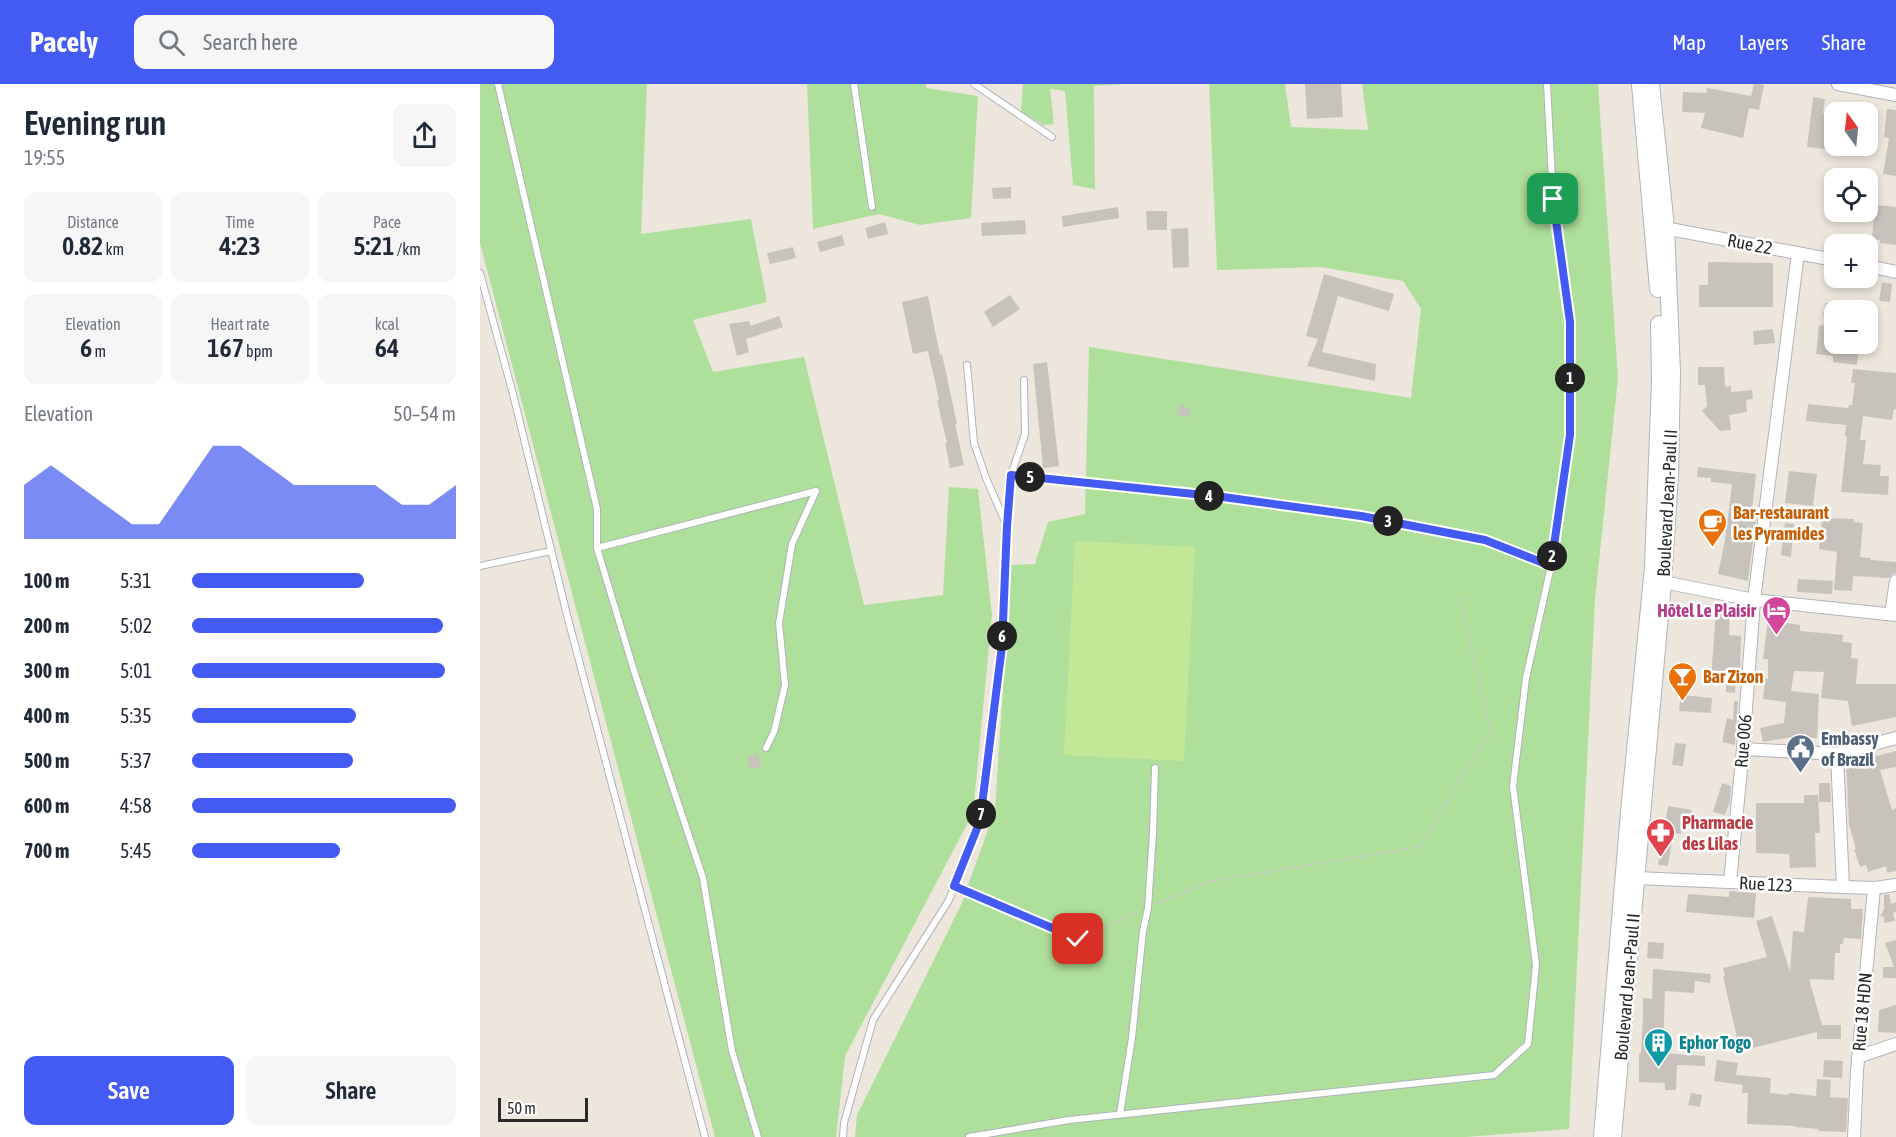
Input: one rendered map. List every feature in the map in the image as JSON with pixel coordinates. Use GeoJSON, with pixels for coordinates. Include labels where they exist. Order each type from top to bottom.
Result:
{"type":"FeatureCollection","features":[{"type":"Feature","properties":{"kind":"main road","name":"Boulevard Jean-Paul II"},"geometry":{"type":"LineString","coordinates":[[1602,1137],[1629,812],[1653,567],[1660,381],[1659,227],[1640,84]]}},
{"type":"Feature","properties":{"kind":"main road","name":"Boulevard Jean-Paul II"},"geometry":{"type":"LineString","coordinates":[[1613,1137],[1663,582],[1670,476],[1672,372],[1659,227],[1651,84]]}},
{"type":"Feature","properties":{"kind":"street"},"geometry":{"type":"LineString","coordinates":[[1838,84],[1896,95]]}},
{"type":"Feature","properties":{"kind":"street","name":"Rue 22"},"geometry":{"type":"LineString","coordinates":[[1659,227],[1824,258]]}},
{"type":"Feature","properties":{"kind":"street","name":"Rue 006"},"geometry":{"type":"LineString","coordinates":[[1730,882],[1754,600],[1798,253]]}},
{"type":"Feature","properties":{"kind":"street"},"geometry":{"type":"LineString","coordinates":[[1878,268],[1896,272]]}},
{"type":"Feature","properties":{"kind":"street"},"geometry":{"type":"LineString","coordinates":[[1663,582],[1754,600],[1894,614],[1896,581]]}},
{"type":"Feature","properties":{"kind":"street"},"geometry":{"type":"LineString","coordinates":[[1743,749],[1837,754],[1896,738]]}},
{"type":"Feature","properties":{"kind":"street"},"geometry":{"type":"LineString","coordinates":[[1837,754],[1843,887]]}},
{"type":"Feature","properties":{"kind":"street","name":"Rue 123"},"geometry":{"type":"LineString","coordinates":[[1636,878],[1874,888],[1896,885]]}},
{"type":"Feature","properties":{"kind":"street","name":"Rue 18 HDN"},"geometry":{"type":"LineString","coordinates":[[1854,1137],[1858,1057],[1874,888]]}},
{"type":"Feature","properties":{"kind":"street"},"geometry":{"type":"LineString","coordinates":[[1858,1057],[1896,1044]]}},
{"type":"Feature","properties":{"kind":"lane"},"geometry":{"type":"LineString","coordinates":[[498,84],[597,509],[597,548],[635,674],[703,878],[732,1051],[758,1137]]}},
{"type":"Feature","properties":{"kind":"lane"},"geometry":{"type":"LineString","coordinates":[[854,84],[872,207]]}},
{"type":"Feature","properties":{"kind":"lane"},"geometry":{"type":"LineString","coordinates":[[974,84],[1052,137]]}},
{"type":"Feature","properties":{"kind":"lane"},"geometry":{"type":"LineString","coordinates":[[969,1137],[1069,1120],[1494,1075],[1528,1044],[1536,965],[1513,786],[1526,678],[1551,566],[1570,435],[1570,322],[1553,199],[1547,84]]}},
{"type":"Feature","properties":{"kind":"lane"},"geometry":{"type":"LineString","coordinates":[[480,273],[705,1137]]}},
{"type":"Feature","properties":{"kind":"lane"},"geometry":{"type":"LineString","coordinates":[[967,365],[974,443],[1007,526]]}},
{"type":"Feature","properties":{"kind":"lane"},"geometry":{"type":"LineString","coordinates":[[843,1137],[844,1124],[873,1020],[949,900],[980,821],[1002,646],[1011,475],[1025,434],[1024,380]]}},
{"type":"Feature","properties":{"kind":"lane"},"geometry":{"type":"LineString","coordinates":[[1011,475],[1223,497],[1361,516],[1485,540],[1551,566]]}},
{"type":"Feature","properties":{"kind":"lane"},"geometry":{"type":"LineString","coordinates":[[597,548],[816,491],[792,544],[779,622],[785,685],[774,732],[766,748]]}},
{"type":"Feature","properties":{"kind":"lane"},"geometry":{"type":"LineString","coordinates":[[480,566],[551,551]]}},
{"type":"Feature","properties":{"kind":"lane"},"geometry":{"type":"LineString","coordinates":[[1120,1114],[1132,1038],[1143,931],[1148,908],[1155,768]]}},
{"type":"Feature","properties":{"kind":"path"},"geometry":{"type":"LineString","coordinates":[[954,886],[1078,939],[1207,882],[1419,847],[1491,732],[1459,595]]}},
{"type":"Feature","properties":{"kind":"green space"},"geometry":{"type":"Polygon","coordinates":[[[480,84],[647,84],[641,234],[751,219],[767,302],[693,320],[713,372],[804,357],[864,605],[943,595],[949,487],[978,489],[992,615],[973,813],[845,1056],[836,1137],[715,1137],[480,243],[480,84]]]}},
{"type":"Feature","properties":{"kind":"green space"},"geometry":{"type":"Polygon","coordinates":[[[807,84],[926,84],[926,88],[978,96],[971,218],[920,225],[879,214],[813,229],[807,84]]]}},
{"type":"Feature","properties":{"kind":"green space"},"geometry":{"type":"Polygon","coordinates":[[[1023,84],[1122,84],[1094,86],[1095,189],[1073,185],[1065,91],[1050,89],[1054,124],[1043,125],[1021,112],[1023,84]]]}},
{"type":"Feature","properties":{"kind":"green space"},"geometry":{"type":"Polygon","coordinates":[[[1209,84],[1285,84],[1291,127],[1368,130],[1362,84],[1598,84],[1618,378],[1595,600],[1569,1129],[1466,1137],[855,1137],[857,1115],[961,905],[995,810],[1011,565],[1035,564],[1048,522],[1085,514],[1089,347],[1411,398],[1421,309],[1403,281],[1320,267],[1217,270],[1209,84]]]}},
{"type":"Feature","properties":{"kind":"green space"},"geometry":{"type":"Polygon","coordinates":[[[1075,541],[1195,547],[1184,761],[1064,755],[1075,541]]]}},
{"type":"Feature","properties":{"kind":"building"},"geometry":{"type":"Polygon","coordinates":[[[1305,84],[1341,84],[1343,117],[1307,119],[1305,84]]]}},
{"type":"Feature","properties":{"kind":"building"},"geometry":{"type":"Polygon","coordinates":[[[1754,84],[1764,85],[1759,110],[1749,108],[1743,138],[1701,128],[1705,113],[1682,112],[1683,92],[1706,93],[1707,88],[1751,96],[1754,84]]]}},
{"type":"Feature","properties":{"kind":"building"},"geometry":{"type":"Polygon","coordinates":[[[1813,97],[1825,99],[1824,149],[1807,147],[1813,97]]]}},
{"type":"Feature","properties":{"kind":"building"},"geometry":{"type":"Polygon","coordinates":[[[1887,109],[1896,110],[1896,176],[1883,174],[1889,138],[1884,137],[1887,109]]]}},
{"type":"Feature","properties":{"kind":"building"},"geometry":{"type":"Polygon","coordinates":[[[1011,187],[1011,198],[993,199],[992,188],[1011,187]]]}},
{"type":"Feature","properties":{"kind":"building"},"geometry":{"type":"Polygon","coordinates":[[[1878,205],[1896,207],[1896,245],[1880,243],[1878,234],[1872,234],[1874,222],[1878,222],[1878,205]]]}},
{"type":"Feature","properties":{"kind":"building"},"geometry":{"type":"Polygon","coordinates":[[[1118,207],[1119,218],[1063,227],[1062,216],[1118,207]]]}},
{"type":"Feature","properties":{"kind":"building"},"geometry":{"type":"Polygon","coordinates":[[[1146,211],[1167,211],[1167,230],[1147,230],[1146,211]]]}},
{"type":"Feature","properties":{"kind":"building"},"geometry":{"type":"Polygon","coordinates":[[[1025,220],[1026,234],[982,236],[981,223],[1025,220]]]}},
{"type":"Feature","properties":{"kind":"building"},"geometry":{"type":"Polygon","coordinates":[[[885,222],[888,234],[868,239],[865,228],[885,222]]]}},
{"type":"Feature","properties":{"kind":"building"},"geometry":{"type":"Polygon","coordinates":[[[1188,228],[1189,267],[1173,268],[1171,229],[1188,228]]]}},
{"type":"Feature","properties":{"kind":"building"},"geometry":{"type":"Polygon","coordinates":[[[842,235],[845,245],[820,252],[817,242],[842,235]]]}},
{"type":"Feature","properties":{"kind":"building"},"geometry":{"type":"Polygon","coordinates":[[[793,247],[796,258],[770,264],[767,253],[793,247]]]}},
{"type":"Feature","properties":{"kind":"building"},"geometry":{"type":"Polygon","coordinates":[[[1708,262],[1773,263],[1773,307],[1699,307],[1699,285],[1708,285],[1708,262]]]}},
{"type":"Feature","properties":{"kind":"building"},"geometry":{"type":"Polygon","coordinates":[[[1324,274],[1394,294],[1389,311],[1338,296],[1322,352],[1376,364],[1375,381],[1307,366],[1318,339],[1306,336],[1324,274]]]}},
{"type":"Feature","properties":{"kind":"building"},"geometry":{"type":"Polygon","coordinates":[[[1882,282],[1892,284],[1890,302],[1879,301],[1882,282]]]}},
{"type":"Feature","properties":{"kind":"building"},"geometry":{"type":"Polygon","coordinates":[[[1010,295],[1020,309],[993,327],[984,312],[1010,295]]]}},
{"type":"Feature","properties":{"kind":"building"},"geometry":{"type":"Polygon","coordinates":[[[928,296],[964,465],[950,468],[928,351],[913,354],[902,302],[928,296]]]}},
{"type":"Feature","properties":{"kind":"building"},"geometry":{"type":"Polygon","coordinates":[[[779,316],[783,327],[746,339],[749,352],[737,356],[729,324],[749,321],[751,326],[779,316]]]}},
{"type":"Feature","properties":{"kind":"building"},"geometry":{"type":"Polygon","coordinates":[[[1824,325],[1824,354],[1858,354],[1857,365],[1833,362],[1833,356],[1816,354],[1819,326],[1824,325]]]}},
{"type":"Feature","properties":{"kind":"building"},"geometry":{"type":"Polygon","coordinates":[[[1773,329],[1775,343],[1754,345],[1753,331],[1773,329]]]}},
{"type":"Feature","properties":{"kind":"building"},"geometry":{"type":"Polygon","coordinates":[[[1047,362],[1059,466],[1043,468],[1033,364],[1047,362]]]}},
{"type":"Feature","properties":{"kind":"building"},"geometry":{"type":"Polygon","coordinates":[[[1698,367],[1724,367],[1725,387],[1731,386],[1731,392],[1752,390],[1753,399],[1746,400],[1747,412],[1729,415],[1731,430],[1720,431],[1702,411],[1707,406],[1705,385],[1698,385],[1698,367]]]}},
{"type":"Feature","properties":{"kind":"building"},"geometry":{"type":"Polygon","coordinates":[[[1853,369],[1896,373],[1896,409],[1894,409],[1892,420],[1863,416],[1860,440],[1866,440],[1863,464],[1881,465],[1880,476],[1889,476],[1888,495],[1841,492],[1847,437],[1845,436],[1846,425],[1806,421],[1808,404],[1848,408],[1852,405],[1855,383],[1851,383],[1853,369]]]}},
{"type":"Feature","properties":{"kind":"building"},"geometry":{"type":"Polygon","coordinates":[[[1180,404],[1191,409],[1187,418],[1176,413],[1180,404]]]}},
{"type":"Feature","properties":{"kind":"building"},"geometry":{"type":"Polygon","coordinates":[[[1698,467],[1756,474],[1752,509],[1757,510],[1748,581],[1718,574],[1732,484],[1711,482],[1711,478],[1697,477],[1698,467]]]}},
{"type":"Feature","properties":{"kind":"building"},"geometry":{"type":"Polygon","coordinates":[[[1789,471],[1817,474],[1813,506],[1785,503],[1789,471]]]}},
{"type":"Feature","properties":{"kind":"building"},"geometry":{"type":"Polygon","coordinates":[[[1822,518],[1854,519],[1854,522],[1863,523],[1860,557],[1896,562],[1896,573],[1889,578],[1853,576],[1852,591],[1834,590],[1837,552],[1819,549],[1822,518]]]}},
{"type":"Feature","properties":{"kind":"building"},"geometry":{"type":"Polygon","coordinates":[[[1785,523],[1794,524],[1791,557],[1781,555],[1785,523]]]}},
{"type":"Feature","properties":{"kind":"building"},"geometry":{"type":"Polygon","coordinates":[[[1798,579],[1833,581],[1832,594],[1797,592],[1798,579]]]}},
{"type":"Feature","properties":{"kind":"building"},"geometry":{"type":"Polygon","coordinates":[[[1716,611],[1730,612],[1729,635],[1741,636],[1740,679],[1736,679],[1735,693],[1726,692],[1726,679],[1711,678],[1716,611]]]}},
{"type":"Feature","properties":{"kind":"building"},"geometry":{"type":"Polygon","coordinates":[[[1768,620],[1800,625],[1800,631],[1843,635],[1842,642],[1852,643],[1851,658],[1858,659],[1856,684],[1896,684],[1896,717],[1852,726],[1848,701],[1821,698],[1824,672],[1794,671],[1791,691],[1819,694],[1817,738],[1792,737],[1763,742],[1760,728],[1784,723],[1786,702],[1763,699],[1765,679],[1768,679],[1768,659],[1763,659],[1768,620]]]}},
{"type":"Feature","properties":{"kind":"building"},"geometry":{"type":"Polygon","coordinates":[[[1681,695],[1712,698],[1711,713],[1679,711],[1681,695]]]}},
{"type":"Feature","properties":{"kind":"building"},"geometry":{"type":"Polygon","coordinates":[[[1734,701],[1738,701],[1735,745],[1722,742],[1727,718],[1733,720],[1734,701]]]}},
{"type":"Feature","properties":{"kind":"building"},"geometry":{"type":"Polygon","coordinates":[[[1675,743],[1686,744],[1683,766],[1672,765],[1675,743]]]}},
{"type":"Feature","properties":{"kind":"building"},"geometry":{"type":"Polygon","coordinates":[[[1896,751],[1896,767],[1880,770],[1892,810],[1896,808],[1896,871],[1887,873],[1886,866],[1868,872],[1866,865],[1860,867],[1849,824],[1846,762],[1862,761],[1861,758],[1896,751]]]}},
{"type":"Feature","properties":{"kind":"building"},"geometry":{"type":"Polygon","coordinates":[[[758,754],[761,766],[750,769],[747,757],[758,754]]]}},
{"type":"Feature","properties":{"kind":"building"},"geometry":{"type":"Polygon","coordinates":[[[1722,783],[1731,786],[1730,801],[1725,815],[1713,812],[1722,783]]]}},
{"type":"Feature","properties":{"kind":"building"},"geometry":{"type":"Polygon","coordinates":[[[1819,783],[1830,783],[1831,802],[1819,802],[1819,783]]]}},
{"type":"Feature","properties":{"kind":"building"},"geometry":{"type":"Polygon","coordinates":[[[1804,795],[1818,795],[1820,833],[1815,833],[1816,867],[1790,868],[1789,854],[1756,853],[1756,803],[1804,803],[1804,795]]]}},
{"type":"Feature","properties":{"kind":"building"},"geometry":{"type":"Polygon","coordinates":[[[1668,806],[1692,810],[1689,826],[1683,825],[1681,834],[1673,833],[1668,866],[1658,865],[1668,806]]]}},
{"type":"Feature","properties":{"kind":"building"},"geometry":{"type":"Polygon","coordinates":[[[1729,891],[1756,893],[1754,918],[1686,912],[1688,894],[1729,897],[1729,891]]]}},
{"type":"Feature","properties":{"kind":"building"},"geometry":{"type":"Polygon","coordinates":[[[1889,894],[1891,904],[1896,902],[1896,912],[1893,913],[1895,921],[1884,923],[1884,916],[1880,917],[1884,909],[1884,895],[1889,894]]]}},
{"type":"Feature","properties":{"kind":"building"},"geometry":{"type":"Polygon","coordinates":[[[1808,897],[1851,899],[1851,909],[1863,909],[1861,939],[1844,938],[1843,944],[1840,944],[1840,953],[1835,953],[1834,980],[1809,979],[1822,1025],[1841,1025],[1841,1039],[1817,1039],[1817,1032],[1740,1051],[1723,968],[1767,957],[1756,921],[1772,916],[1790,971],[1793,931],[1804,932],[1808,897]]]}},
{"type":"Feature","properties":{"kind":"building"},"geometry":{"type":"Polygon","coordinates":[[[1896,940],[1896,978],[1883,978],[1883,967],[1894,967],[1885,943],[1896,940]]]}},
{"type":"Feature","properties":{"kind":"building"},"geometry":{"type":"Polygon","coordinates":[[[1648,942],[1664,943],[1663,959],[1647,958],[1648,942]]]}},
{"type":"Feature","properties":{"kind":"building"},"geometry":{"type":"Polygon","coordinates":[[[1653,969],[1711,974],[1710,983],[1695,981],[1694,993],[1665,991],[1663,1053],[1705,1056],[1705,1066],[1677,1065],[1676,1090],[1665,1090],[1665,1083],[1639,1082],[1643,998],[1652,999],[1653,969]]]}},
{"type":"Feature","properties":{"kind":"building"},"geometry":{"type":"Polygon","coordinates":[[[1896,1005],[1896,1033],[1878,1032],[1879,1010],[1896,1005]]]}},
{"type":"Feature","properties":{"kind":"building"},"geometry":{"type":"Polygon","coordinates":[[[1717,1060],[1738,1063],[1736,1075],[1771,1078],[1770,1093],[1816,1096],[1817,1079],[1831,1080],[1830,1097],[1848,1098],[1846,1132],[1818,1131],[1818,1129],[1795,1126],[1747,1124],[1748,1093],[1742,1093],[1743,1085],[1714,1081],[1717,1060]]]}},
{"type":"Feature","properties":{"kind":"building"},"geometry":{"type":"Polygon","coordinates":[[[1824,1060],[1843,1061],[1842,1078],[1823,1077],[1824,1060]]]}},
{"type":"Feature","properties":{"kind":"building"},"geometry":{"type":"Polygon","coordinates":[[[1691,1093],[1702,1095],[1700,1107],[1688,1105],[1691,1093]]]}},
{"type":"Feature","properties":{"kind":"place","name":"Bar-restaurant les Pyramides"},"geometry":{"type":"Point","coordinates":[1712,548]}},
{"type":"Feature","properties":{"kind":"place","name":"Hôtel Le Plaisir"},"geometry":{"type":"Point","coordinates":[1777,636]}},
{"type":"Feature","properties":{"kind":"place","name":"Bar Zizon"},"geometry":{"type":"Point","coordinates":[1682,702]}},
{"type":"Feature","properties":{"kind":"place","name":"Embassy of Brazil"},"geometry":{"type":"Point","coordinates":[1800,774]}},
{"type":"Feature","properties":{"kind":"place","name":"Pharmacie des Lilas"},"geometry":{"type":"Point","coordinates":[1661,858]}},
{"type":"Feature","properties":{"kind":"place","name":"Ephor Togo"},"geometry":{"type":"Point","coordinates":[1658,1068]}},
{"type":"Feature","properties":{"kind":"route"},"geometry":{"type":"LineString","coordinates":[[1078,939],[954,886],[980,821],[1002,646],[1011,475],[1223,497],[1361,516],[1485,540],[1551,566],[1570,435],[1570,322],[1553,199]]}}]}
